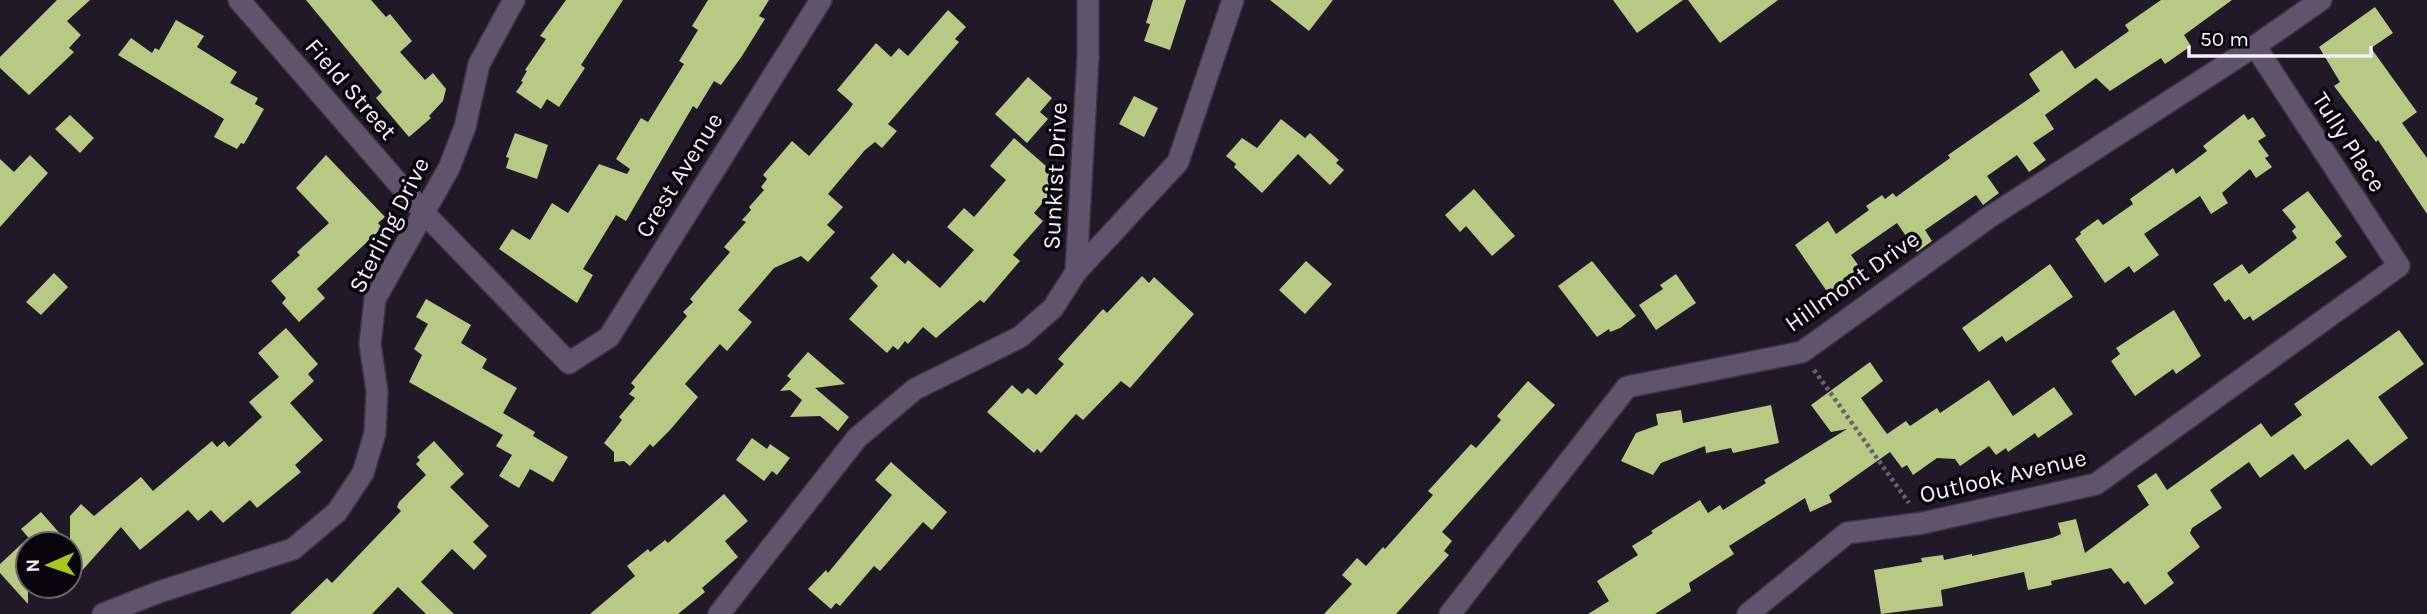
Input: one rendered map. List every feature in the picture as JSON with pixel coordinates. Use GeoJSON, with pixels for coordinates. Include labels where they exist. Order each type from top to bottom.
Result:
{"type":"FeatureCollection","features":[{"type":"Feature","properties":{"kind":"street","name":"Field Street"},"geometry":{"type":"LineString","coordinates":[[239,0],[425,214],[569,363]]}},
{"type":"Feature","properties":{"kind":"street","name":"Sterling Drive"},"geometry":{"type":"LineString","coordinates":[[103,614],[159,592],[293,549],[337,512],[363,473],[375,433],[377,391],[370,344],[375,299],[449,168],[465,127],[479,64],[514,0]]}},
{"type":"Feature","properties":{"kind":"street","name":"Crest Avenue"},"geometry":{"type":"LineString","coordinates":[[569,363],[609,337],[821,0]]}},
{"type":"Feature","properties":{"kind":"street","name":"Sunkist Drive"},"geometry":{"type":"LineString","coordinates":[[719,614],[857,438],[915,389],[1020,337],[1053,308],[1076,272],[1088,57],[1088,0]]}},
{"type":"Feature","properties":{"kind":"street"},"geometry":{"type":"LineString","coordinates":[[1076,272],[1178,162],[1233,0]]}},
{"type":"Feature","properties":{"kind":"street","name":"Hillmont Drive"},"geometry":{"type":"LineString","coordinates":[[1450,614],[1627,387],[1802,352],[1988,218],[2255,46],[2321,0]]}},
{"type":"Feature","properties":{"kind":"street","name":"Tully Place"},"geometry":{"type":"LineString","coordinates":[[2255,46],[2399,266]]}},
{"type":"Feature","properties":{"kind":"street","name":"Outlook Avenue"},"geometry":{"type":"LineString","coordinates":[[1748,614],[1847,533],[1923,523],[2096,484],[2399,266]]}},
{"type":"Feature","properties":{"kind":"path"},"geometry":{"type":"LineString","coordinates":[[1802,352],[1923,523]]}},
{"type":"Feature","properties":{"kind":"building"},"geometry":{"type":"Polygon","coordinates":[[[57,0],[90,0],[67,21],[81,35],[69,48],[74,52],[29,95],[0,68],[0,57],[57,0]]]}},
{"type":"Feature","properties":{"kind":"building"},"geometry":{"type":"Polygon","coordinates":[[[306,0],[371,0],[386,17],[390,14],[412,41],[400,52],[425,80],[433,73],[446,89],[443,101],[429,116],[431,118],[409,137],[376,98],[382,92],[306,0]]]}},
{"type":"Feature","properties":{"kind":"building"},"geometry":{"type":"Polygon","coordinates":[[[566,0],[623,0],[581,65],[585,68],[559,107],[547,99],[541,109],[516,92],[523,82],[521,81],[527,71],[525,70],[546,39],[540,36],[566,0]]]}},
{"type":"Feature","properties":{"kind":"building"},"geometry":{"type":"Polygon","coordinates":[[[708,0],[769,0],[759,16],[765,19],[742,56],[721,85],[714,81],[697,109],[693,106],[626,221],[616,215],[583,269],[593,275],[577,303],[499,249],[512,229],[530,240],[552,203],[568,213],[599,164],[627,174],[630,169],[616,159],[641,118],[648,122],[684,64],[679,61],[698,30],[692,26],[708,0]]]}},
{"type":"Feature","properties":{"kind":"building"},"geometry":{"type":"Polygon","coordinates":[[[1153,0],[1186,0],[1170,50],[1144,41],[1150,24],[1146,23],[1153,0]]]}},
{"type":"Feature","properties":{"kind":"building"},"geometry":{"type":"Polygon","coordinates":[[[1270,0],[1333,0],[1309,31],[1270,0]]]}},
{"type":"Feature","properties":{"kind":"building"},"geometry":{"type":"Polygon","coordinates":[[[1613,0],[1683,0],[1637,33],[1613,0]]]}},
{"type":"Feature","properties":{"kind":"building"},"geometry":{"type":"Polygon","coordinates":[[[1688,0],[1778,0],[1720,43],[1688,0]]]}},
{"type":"Feature","properties":{"kind":"building"},"geometry":{"type":"Polygon","coordinates":[[[2161,0],[2232,0],[2184,35],[2191,46],[2165,64],[2161,58],[2110,91],[2096,78],[2045,115],[2054,129],[2033,143],[2046,160],[2029,172],[2017,155],[1987,176],[1999,193],[1983,205],[1976,195],[1925,230],[1932,241],[1917,252],[1897,223],[1851,255],[1861,269],[1828,293],[1795,245],[1828,221],[1836,234],[1869,210],[1866,206],[1882,195],[1885,199],[1893,193],[1896,197],[1950,158],[1948,155],[2040,91],[2029,74],[2062,50],[2075,69],[2129,31],[2125,25],[2161,0]]]}},
{"type":"Feature","properties":{"kind":"building"},"geometry":{"type":"Polygon","coordinates":[[[2375,7],[2393,33],[2371,48],[2417,112],[2402,123],[2427,158],[2427,214],[2378,140],[2376,142],[2334,86],[2340,82],[2319,47],[2375,7]]]}},
{"type":"Feature","properties":{"kind":"building"},"geometry":{"type":"Polygon","coordinates":[[[948,10],[966,27],[955,39],[959,42],[888,124],[897,131],[882,148],[875,142],[865,150],[828,194],[843,207],[827,225],[835,232],[808,262],[801,256],[774,268],[738,310],[752,322],[727,351],[720,344],[685,384],[698,397],[670,430],[653,447],[650,444],[630,466],[624,461],[614,462],[614,452],[604,443],[622,420],[619,417],[635,398],[629,394],[635,387],[631,383],[687,316],[683,312],[693,302],[690,299],[730,252],[724,247],[746,222],[742,220],[751,210],[749,207],[764,190],[761,187],[767,179],[763,175],[792,141],[809,156],[849,110],[853,104],[837,90],[876,43],[891,57],[899,48],[908,56],[948,10]]]}},
{"type":"Feature","properties":{"kind":"building"},"geometry":{"type":"Polygon","coordinates":[[[176,20],[204,36],[197,47],[237,72],[230,83],[258,98],[255,104],[264,109],[244,144],[241,143],[237,149],[214,137],[224,119],[118,55],[131,38],[152,53],[155,48],[159,50],[176,20]]]}},
{"type":"Feature","properties":{"kind":"building"},"geometry":{"type":"Polygon","coordinates":[[[1028,77],[1052,98],[1040,112],[1048,119],[1027,143],[995,114],[1028,77]]]}},
{"type":"Feature","properties":{"kind":"building"},"geometry":{"type":"Polygon","coordinates":[[[1134,96],[1158,108],[1144,137],[1119,124],[1134,96]]]}},
{"type":"Feature","properties":{"kind":"building"},"geometry":{"type":"Polygon","coordinates":[[[2244,114],[2248,120],[2253,117],[2266,136],[2258,141],[2269,156],[2265,158],[2272,167],[2256,178],[2250,169],[2222,193],[2228,203],[2211,214],[2200,196],[2144,234],[2159,255],[2134,273],[2129,266],[2105,283],[2075,239],[2080,232],[2098,219],[2103,225],[2133,204],[2130,199],[2173,168],[2176,174],[2207,151],[2203,146],[2244,114]]]}},
{"type":"Feature","properties":{"kind":"building"},"geometry":{"type":"Polygon","coordinates":[[[70,115],[94,138],[80,153],[55,129],[70,115]]]}},
{"type":"Feature","properties":{"kind":"building"},"geometry":{"type":"Polygon","coordinates":[[[1281,119],[1305,138],[1310,133],[1339,160],[1336,163],[1344,170],[1330,185],[1298,154],[1262,193],[1234,167],[1236,164],[1226,156],[1242,138],[1257,148],[1281,119]]]}},
{"type":"Feature","properties":{"kind":"building"},"geometry":{"type":"Polygon","coordinates":[[[515,133],[548,145],[537,179],[506,168],[509,158],[506,157],[515,133]]]}},
{"type":"Feature","properties":{"kind":"building"},"geometry":{"type":"Polygon","coordinates":[[[1014,138],[1054,173],[1050,178],[1058,185],[1034,213],[1043,221],[1013,255],[1020,261],[984,303],[980,300],[936,338],[923,327],[908,344],[905,341],[898,350],[893,346],[887,353],[849,319],[878,286],[870,278],[893,253],[905,264],[908,260],[940,288],[974,250],[947,227],[964,208],[974,217],[1006,180],[990,166],[1014,138]]]}},
{"type":"Feature","properties":{"kind":"building"},"geometry":{"type":"Polygon","coordinates":[[[30,155],[48,173],[0,227],[0,159],[14,172],[30,155]]]}},
{"type":"Feature","properties":{"kind":"building"},"geometry":{"type":"Polygon","coordinates":[[[326,155],[385,217],[378,223],[382,228],[317,289],[325,298],[299,322],[282,303],[286,298],[271,281],[300,255],[297,252],[329,223],[296,188],[326,155]]]}},
{"type":"Feature","properties":{"kind":"building"},"geometry":{"type":"Polygon","coordinates":[[[1474,189],[1515,236],[1492,256],[1466,226],[1460,232],[1445,215],[1474,189]]]}},
{"type":"Feature","properties":{"kind":"building"},"geometry":{"type":"Polygon","coordinates":[[[2308,191],[2342,236],[2335,242],[2347,257],[2253,321],[2250,316],[2244,320],[2229,299],[2225,302],[2213,284],[2242,264],[2249,274],[2297,238],[2292,231],[2296,227],[2282,210],[2308,191]]]}},
{"type":"Feature","properties":{"kind":"building"},"geometry":{"type":"Polygon","coordinates":[[[1306,261],[1332,284],[1305,314],[1279,290],[1306,261]]]}},
{"type":"Feature","properties":{"kind":"building"},"geometry":{"type":"Polygon","coordinates":[[[1592,261],[1636,316],[1620,328],[1610,332],[1609,329],[1597,337],[1558,286],[1592,261]]]}},
{"type":"Feature","properties":{"kind":"building"},"geometry":{"type":"Polygon","coordinates":[[[2050,264],[2073,297],[2006,342],[2002,336],[1979,352],[1962,328],[2050,264]]]}},
{"type":"Feature","properties":{"kind":"building"},"geometry":{"type":"Polygon","coordinates":[[[54,273],[68,287],[41,315],[26,302],[54,273]]]}},
{"type":"Feature","properties":{"kind":"building"},"geometry":{"type":"Polygon","coordinates":[[[1676,274],[1696,303],[1656,330],[1639,305],[1663,289],[1660,285],[1676,274]]]}},
{"type":"Feature","properties":{"kind":"building"},"geometry":{"type":"Polygon","coordinates":[[[1142,276],[1149,283],[1154,277],[1194,314],[1130,388],[1121,381],[1083,420],[1076,414],[1041,453],[1037,449],[1034,453],[987,412],[1012,385],[1022,394],[1028,388],[1036,395],[1064,364],[1058,359],[1103,309],[1107,313],[1142,276]]]}},
{"type":"Feature","properties":{"kind":"building"},"geometry":{"type":"Polygon","coordinates":[[[426,299],[471,325],[461,343],[487,359],[482,368],[517,388],[503,413],[535,432],[533,436],[568,457],[553,482],[530,469],[519,488],[499,476],[512,455],[496,446],[503,435],[409,382],[422,355],[414,349],[428,324],[416,317],[426,299]]]}},
{"type":"Feature","properties":{"kind":"building"},"geometry":{"type":"Polygon","coordinates":[[[2174,310],[2201,356],[2176,374],[2173,369],[2135,396],[2111,361],[2120,354],[2116,348],[2174,310]]]}},
{"type":"Feature","properties":{"kind":"building"},"geometry":{"type":"Polygon","coordinates":[[[286,328],[318,364],[308,374],[314,381],[290,403],[323,440],[295,465],[301,472],[257,508],[250,500],[223,523],[211,510],[198,521],[188,510],[140,550],[121,527],[84,568],[84,530],[70,530],[70,516],[81,504],[94,516],[141,477],[153,491],[212,441],[217,447],[224,441],[229,447],[262,417],[249,402],[279,377],[258,353],[286,328]]]}},
{"type":"Feature","properties":{"kind":"building"},"geometry":{"type":"Polygon","coordinates":[[[2399,330],[2424,364],[2378,397],[2408,438],[2371,466],[2348,439],[2305,470],[2293,454],[2260,478],[2249,462],[2210,490],[2222,508],[2192,528],[2190,533],[2200,547],[2167,573],[2174,583],[2145,605],[2128,581],[2124,584],[2111,568],[2051,581],[2052,585],[2028,590],[2024,572],[1941,590],[1943,606],[1881,614],[1874,570],[1922,562],[1921,558],[1943,555],[1944,560],[1972,556],[2052,538],[2061,534],[2058,523],[2076,519],[2085,553],[2149,505],[2137,486],[2156,473],[2167,490],[2261,423],[2271,437],[2302,415],[2294,404],[2399,330]]]}},
{"type":"Feature","properties":{"kind":"building"},"geometry":{"type":"Polygon","coordinates":[[[808,352],[845,384],[815,388],[849,417],[838,431],[820,416],[790,417],[802,400],[790,390],[780,391],[791,379],[787,376],[808,352]]]}},
{"type":"Feature","properties":{"kind":"building"},"geometry":{"type":"Polygon","coordinates":[[[1870,362],[1883,381],[1861,398],[1887,434],[1906,421],[1910,426],[1937,408],[1940,413],[1989,380],[2013,416],[2054,387],[2073,414],[2038,438],[2035,433],[2008,452],[2006,448],[1996,455],[1989,446],[1960,466],[1955,459],[1937,458],[1913,475],[1907,465],[1902,468],[1890,452],[1829,495],[1832,502],[1810,512],[1805,498],[1729,546],[1734,554],[1689,583],[1691,591],[1655,614],[1588,614],[1609,601],[1597,581],[1638,555],[1632,546],[1653,533],[1651,531],[1700,500],[1708,513],[1720,505],[1723,510],[1766,483],[1764,480],[1847,429],[1831,432],[1811,405],[1870,362]]]}},
{"type":"Feature","properties":{"kind":"building"},"geometry":{"type":"Polygon","coordinates":[[[1528,381],[1555,405],[1442,532],[1452,541],[1444,551],[1449,555],[1396,614],[1324,614],[1352,584],[1342,575],[1357,558],[1366,566],[1383,547],[1385,549],[1433,495],[1428,491],[1471,444],[1476,448],[1501,420],[1497,416],[1528,381]]]}},
{"type":"Feature","properties":{"kind":"building"},"geometry":{"type":"Polygon","coordinates":[[[1771,405],[1779,443],[1733,453],[1731,448],[1706,453],[1705,446],[1661,463],[1653,475],[1621,461],[1636,433],[1658,425],[1656,414],[1681,410],[1683,423],[1771,405]]]}},
{"type":"Feature","properties":{"kind":"building"},"geometry":{"type":"Polygon","coordinates":[[[752,438],[767,449],[770,444],[790,458],[777,475],[772,471],[764,481],[736,460],[752,438]]]}},
{"type":"Feature","properties":{"kind":"building"},"geometry":{"type":"Polygon","coordinates":[[[434,441],[464,474],[450,487],[489,526],[473,542],[487,556],[474,570],[452,549],[421,582],[454,614],[426,614],[398,587],[372,614],[290,614],[327,578],[332,583],[401,511],[397,507],[399,502],[426,475],[416,464],[420,460],[417,457],[434,441]]]}},
{"type":"Feature","properties":{"kind":"building"},"geometry":{"type":"Polygon","coordinates":[[[891,462],[947,512],[932,530],[923,522],[880,571],[874,566],[840,606],[836,603],[831,609],[808,589],[826,570],[828,573],[892,495],[875,480],[891,462]]]}},
{"type":"Feature","properties":{"kind":"building"},"geometry":{"type":"Polygon","coordinates":[[[724,494],[748,521],[725,541],[738,557],[702,588],[705,592],[678,614],[590,614],[635,576],[627,566],[648,549],[650,552],[665,540],[668,543],[724,494]]]}},
{"type":"Feature","properties":{"kind":"building"},"geometry":{"type":"Polygon","coordinates":[[[41,512],[57,530],[22,530],[41,512]]]}},
{"type":"Feature","properties":{"kind":"building"},"geometry":{"type":"Polygon","coordinates":[[[14,551],[14,588],[0,573],[0,564],[14,551]]]}}]}
